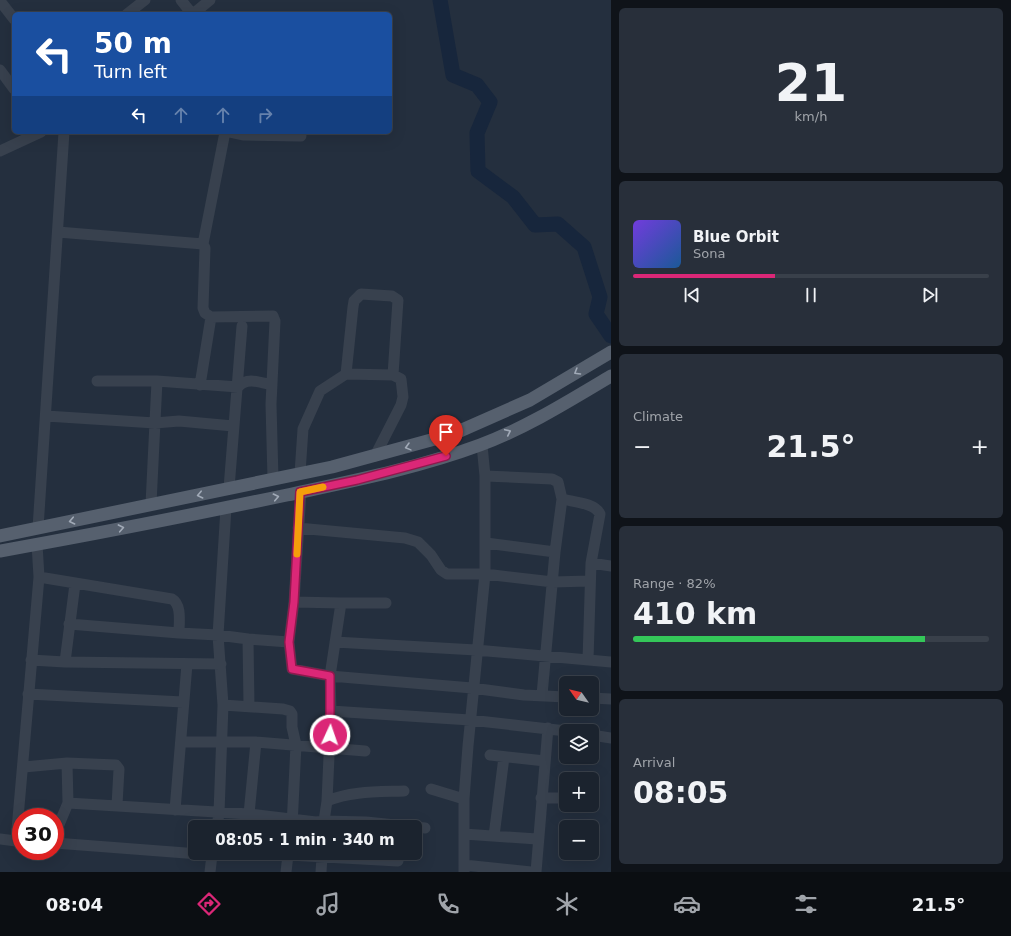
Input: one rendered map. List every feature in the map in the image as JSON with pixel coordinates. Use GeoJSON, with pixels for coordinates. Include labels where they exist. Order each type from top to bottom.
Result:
{"type":"FeatureCollection","features":[{"type":"Feature","properties":{"kind":"main road"},"geometry":{"type":"LineString","coordinates":[[0,536],[300,473],[375,456],[453,434],[530,400],[611,352]]}},
{"type":"Feature","properties":{"kind":"main road"},"geometry":{"type":"LineString","coordinates":[[0,551],[226,508],[435,460],[482,444],[540,418],[611,376]]}},
{"type":"Feature","properties":{"kind":"main road"},"geometry":{"type":"LineString","coordinates":[[530,400],[540,418]]}},
{"type":"Feature","properties":{"kind":"main road"},"geometry":{"type":"LineString","coordinates":[[246,485],[249,503]]}},
{"type":"Feature","properties":{"kind":"street"},"geometry":{"type":"LineString","coordinates":[[182,0],[191,12]]}},
{"type":"Feature","properties":{"kind":"street"},"geometry":{"type":"LineString","coordinates":[[195,12],[210,0]]}},
{"type":"Feature","properties":{"kind":"street"},"geometry":{"type":"LineString","coordinates":[[0,1],[12,16]]}},
{"type":"Feature","properties":{"kind":"street"},"geometry":{"type":"LineString","coordinates":[[129,12],[143,1]]}},
{"type":"Feature","properties":{"kind":"street"},"geometry":{"type":"LineString","coordinates":[[0,70],[12,86]]}},
{"type":"Feature","properties":{"kind":"street"},"geometry":{"type":"LineString","coordinates":[[0,151],[37,134]]}},
{"type":"Feature","properties":{"kind":"street"},"geometry":{"type":"LineString","coordinates":[[225,134],[203,244],[205,248],[203,308],[205,313],[211,317],[273,316],[275,321],[272,385],[272,479]]}},
{"type":"Feature","properties":{"kind":"street"},"geometry":{"type":"LineString","coordinates":[[239,134],[301,136]]}},
{"type":"Feature","properties":{"kind":"street"},"geometry":{"type":"LineString","coordinates":[[38,528],[63,139]]}},
{"type":"Feature","properties":{"kind":"street"},"geometry":{"type":"LineString","coordinates":[[58,232],[203,244]]}},
{"type":"Feature","properties":{"kind":"street"},"geometry":{"type":"LineString","coordinates":[[346,374],[352,307],[354,301],[361,294],[392,296],[398,300],[393,375]]}},
{"type":"Feature","properties":{"kind":"street"},"geometry":{"type":"LineString","coordinates":[[200,385],[211,317]]}},
{"type":"Feature","properties":{"kind":"street"},"geometry":{"type":"LineString","coordinates":[[229,488],[242,326]]}},
{"type":"Feature","properties":{"kind":"street"},"geometry":{"type":"LineString","coordinates":[[300,473],[303,429],[320,391],[346,374],[393,375],[401,379],[403,397],[375,456]]}},
{"type":"Feature","properties":{"kind":"street"},"geometry":{"type":"LineString","coordinates":[[97,381],[158,381],[238,387],[243,382],[250,380],[272,385]]}},
{"type":"Feature","properties":{"kind":"street"},"geometry":{"type":"LineString","coordinates":[[152,504],[158,381]]}},
{"type":"Feature","properties":{"kind":"street"},"geometry":{"type":"LineString","coordinates":[[46,416],[155,424],[179,421],[233,426]]}},
{"type":"Feature","properties":{"kind":"street"},"geometry":{"type":"LineString","coordinates":[[482,444],[485,476],[485,574],[472,688],[464,798],[464,869],[531,872]]}},
{"type":"Feature","properties":{"kind":"street"},"geometry":{"type":"LineString","coordinates":[[485,476],[555,480],[558,482],[562,499],[555,552],[542,695]]}},
{"type":"Feature","properties":{"kind":"street"},"geometry":{"type":"LineString","coordinates":[[300,492],[294,602],[289,642],[292,669],[330,676],[472,688],[524,695],[559,696]]}},
{"type":"Feature","properties":{"kind":"street"},"geometry":{"type":"LineString","coordinates":[[562,499],[591,506],[598,510],[600,514],[591,563],[588,660]]}},
{"type":"Feature","properties":{"kind":"street"},"geometry":{"type":"LineString","coordinates":[[218,820],[223,706],[218,635],[226,508]]}},
{"type":"Feature","properties":{"kind":"street"},"geometry":{"type":"LineString","coordinates":[[298,528],[406,538],[418,542],[431,555],[441,570],[447,574],[485,574],[552,582],[590,581]]}},
{"type":"Feature","properties":{"kind":"street"},"geometry":{"type":"LineString","coordinates":[[486,543],[555,552]]}},
{"type":"Feature","properties":{"kind":"street"},"geometry":{"type":"LineString","coordinates":[[21,808],[28,694],[39,577],[37,544]]}},
{"type":"Feature","properties":{"kind":"street"},"geometry":{"type":"LineString","coordinates":[[591,563],[611,566]]}},
{"type":"Feature","properties":{"kind":"street"},"geometry":{"type":"LineString","coordinates":[[39,577],[172,599],[178,606],[179,633]]}},
{"type":"Feature","properties":{"kind":"street"},"geometry":{"type":"LineString","coordinates":[[65,662],[75,584]]}},
{"type":"Feature","properties":{"kind":"street"},"geometry":{"type":"LineString","coordinates":[[294,602],[386,603]]}},
{"type":"Feature","properties":{"kind":"street"},"geometry":{"type":"LineString","coordinates":[[324,820],[331,711],[330,676],[341,603]]}},
{"type":"Feature","properties":{"kind":"street"},"geometry":{"type":"LineString","coordinates":[[69,624],[289,642]]}},
{"type":"Feature","properties":{"kind":"street"},"geometry":{"type":"LineString","coordinates":[[248,639],[249,706]]}},
{"type":"Feature","properties":{"kind":"street"},"geometry":{"type":"LineString","coordinates":[[335,642],[476,650],[611,662]]}},
{"type":"Feature","properties":{"kind":"street"},"geometry":{"type":"LineString","coordinates":[[32,660],[65,662],[221,664]]}},
{"type":"Feature","properties":{"kind":"street"},"geometry":{"type":"LineString","coordinates":[[175,810],[187,664]]}},
{"type":"Feature","properties":{"kind":"street"},"geometry":{"type":"LineString","coordinates":[[28,694],[183,702]]}},
{"type":"Feature","properties":{"kind":"street"},"geometry":{"type":"LineString","coordinates":[[599,699],[611,700]]}},
{"type":"Feature","properties":{"kind":"street"},"geometry":{"type":"LineString","coordinates":[[223,706],[249,706],[290,711],[292,714],[292,727],[296,745],[292,820]]}},
{"type":"Feature","properties":{"kind":"street"},"geometry":{"type":"LineString","coordinates":[[331,711],[470,720],[559,730]]}},
{"type":"Feature","properties":{"kind":"street"},"geometry":{"type":"LineString","coordinates":[[536,872],[537,839],[548,728]]}},
{"type":"Feature","properties":{"kind":"street"},"geometry":{"type":"LineString","coordinates":[[599,736],[611,738]]}},
{"type":"Feature","properties":{"kind":"street"},"geometry":{"type":"LineString","coordinates":[[181,742],[256,742],[365,751]]}},
{"type":"Feature","properties":{"kind":"street"},"geometry":{"type":"LineString","coordinates":[[249,814],[256,742]]}},
{"type":"Feature","properties":{"kind":"street"},"geometry":{"type":"LineString","coordinates":[[490,755],[545,761]]}},
{"type":"Feature","properties":{"kind":"street"},"geometry":{"type":"LineString","coordinates":[[494,836],[504,757]]}},
{"type":"Feature","properties":{"kind":"street"},"geometry":{"type":"LineString","coordinates":[[24,767],[67,763],[118,766],[117,806]]}},
{"type":"Feature","properties":{"kind":"street"},"geometry":{"type":"LineString","coordinates":[[64,813],[68,803],[67,763]]}},
{"type":"Feature","properties":{"kind":"street"},"geometry":{"type":"LineString","coordinates":[[431,789],[464,798]]}},
{"type":"Feature","properties":{"kind":"street"},"geometry":{"type":"LineString","coordinates":[[326,801],[349,793],[404,791]]}},
{"type":"Feature","properties":{"kind":"street"},"geometry":{"type":"LineString","coordinates":[[541,798],[559,798]]}},
{"type":"Feature","properties":{"kind":"street"},"geometry":{"type":"LineString","coordinates":[[68,803],[249,814],[278,820]]}},
{"type":"Feature","properties":{"kind":"street"},"geometry":{"type":"LineString","coordinates":[[464,834],[537,839]]}},
{"type":"Feature","properties":{"kind":"street"},"geometry":{"type":"LineString","coordinates":[[0,839],[12,840]]}},
{"type":"Feature","properties":{"kind":"street"},"geometry":{"type":"LineString","coordinates":[[64,844],[188,852]]}},
{"type":"Feature","properties":{"kind":"street"},"geometry":{"type":"LineString","coordinates":[[210,872],[211,860]]}},
{"type":"Feature","properties":{"kind":"street"},"geometry":{"type":"LineString","coordinates":[[286,872],[287,860]]}},
{"type":"Feature","properties":{"kind":"street"},"geometry":{"type":"LineString","coordinates":[[321,872],[322,860]]}},
{"type":"Feature","properties":{"kind":"street"},"geometry":{"type":"LineString","coordinates":[[384,860],[398,862]]}},
{"type":"Feature","properties":{"kind":"waterway"},"geometry":{"type":"LineString","coordinates":[[440,0],[453,75],[477,85],[490,102],[477,133],[478,171],[513,197],[535,225],[558,224],[584,247],[600,297],[596,314],[611,336]]}},
{"type":"Feature","properties":{"kind":"slow traffic"},"geometry":{"type":"LineString","coordinates":[[297,554],[300,492],[323,487]]}},
{"type":"Feature","properties":{"kind":"route"},"geometry":{"type":"LineString","coordinates":[[330,735],[330,676],[298,672],[292,669],[289,642],[294,602],[300,492],[357,480],[446,456]]}}]}
